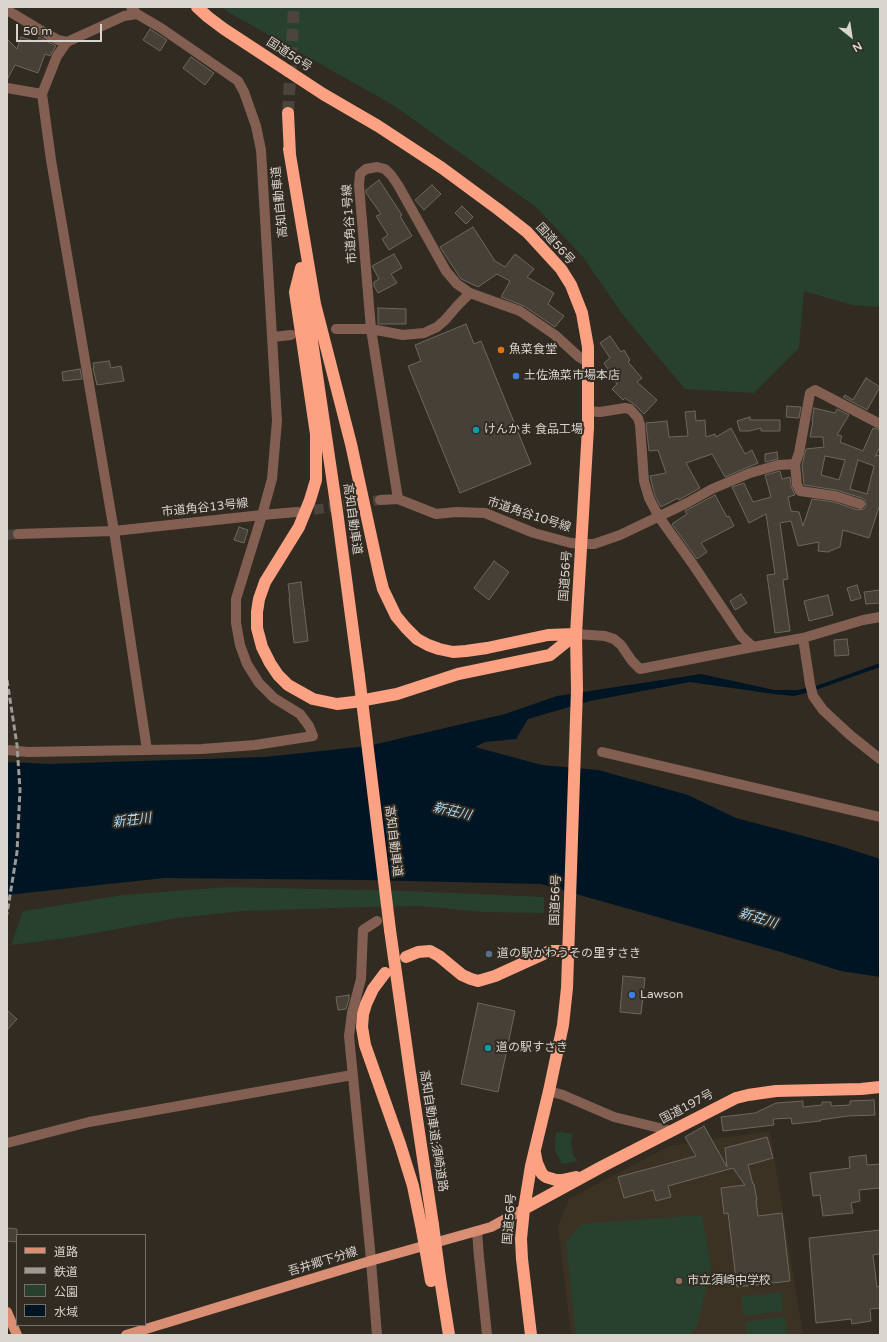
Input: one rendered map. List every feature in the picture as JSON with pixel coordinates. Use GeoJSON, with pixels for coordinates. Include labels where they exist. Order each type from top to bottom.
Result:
{"type":"FeatureCollection","features":[{"type":"Feature","properties":{"kind":"highway","name":"国道56号"},"geometry":{"type":"LineString","coordinates":[[197,7],[224,29],[323,94],[378,126],[442,168],[527,232],[561,269],[571,285],[582,312],[589,362],[588,411],[576,634],[577,689],[567,988],[564,1015],[549,1091],[531,1166],[524,1209],[521,1239],[530,1335]]}},
{"type":"Feature","properties":{"kind":"highway","name":"高知自動車道"},"geometry":{"type":"LineString","coordinates":[[288,112],[289,149],[301,268],[338,511],[390,930]]}},
{"type":"Feature","properties":{"kind":"highway"},"geometry":{"type":"LineString","coordinates":[[289,149],[315,304],[351,444],[383,589],[396,616],[417,639],[428,646],[439,650],[453,652],[487,648],[548,635],[576,634]]}},
{"type":"Feature","properties":{"kind":"highway"},"geometry":{"type":"LineString","coordinates":[[301,268],[294,292],[316,434],[316,480],[299,527],[265,582],[259,599],[257,628],[262,646],[270,663],[278,675],[288,686],[313,699],[336,704],[354,702],[397,694],[458,674],[550,655],[576,634]]}},
{"type":"Feature","properties":{"kind":"highway","name":"高知自動車道;須崎道路"},"geometry":{"type":"LineString","coordinates":[[390,930],[411,1080],[427,1227]]}},
{"type":"Feature","properties":{"kind":"highway"},"geometry":{"type":"LineString","coordinates":[[406,956],[418,952],[430,951],[439,956],[462,975],[471,980],[478,981],[495,976],[550,951],[568,951]]}},
{"type":"Feature","properties":{"kind":"highway"},"geometry":{"type":"LineString","coordinates":[[385,973],[373,989],[366,1004],[363,1014],[362,1027],[365,1045],[400,1144],[427,1227],[445,1335]]}},
{"type":"Feature","properties":{"kind":"highway","name":"国道197号"},"geometry":{"type":"LineString","coordinates":[[524,1209],[603,1166],[726,1103],[748,1094],[776,1091],[861,1089],[880,1087]]}},
{"type":"Feature","properties":{"kind":"highway"},"geometry":{"type":"LineString","coordinates":[[535,1150],[537,1162],[542,1174],[556,1180],[571,1179],[603,1166]]}},
{"type":"Feature","properties":{"kind":"highway"},"geometry":{"type":"LineString","coordinates":[[436,1280],[449,1335]]}},
{"type":"Feature","properties":{"kind":"main road","name":"吾井郷下分線"},"geometry":{"type":"LineString","coordinates":[[127,1335],[370,1261],[492,1227],[524,1209]]}},
{"type":"Feature","properties":{"kind":"main road"},"geometry":{"type":"LineString","coordinates":[[7,1312],[17,1335]]}},
{"type":"Feature","properties":{"kind":"street"},"geometry":{"type":"LineString","coordinates":[[7,10],[19,11],[47,34],[58,40],[67,42]]}},
{"type":"Feature","properties":{"kind":"street"},"geometry":{"type":"LineString","coordinates":[[7,750],[28,752],[147,750],[114,531],[51,160],[42,94],[57,56],[67,42],[134,10],[238,81],[244,92],[256,126],[262,150],[277,421],[272,479],[262,515],[297,512]]}},
{"type":"Feature","properties":{"kind":"street"},"geometry":{"type":"LineString","coordinates":[[7,88],[42,94]]}},
{"type":"Feature","properties":{"kind":"street","name":"市道角谷1号線"},"geometry":{"type":"LineString","coordinates":[[398,499],[371,329],[360,185],[360,174],[366,169],[377,167],[385,169],[391,175],[446,271],[456,284],[470,293],[520,311],[555,335],[579,357],[589,362]]}},
{"type":"Feature","properties":{"kind":"street"},"geometry":{"type":"LineString","coordinates":[[336,329],[371,329],[403,335],[424,333],[437,327],[446,320],[470,293]]}},
{"type":"Feature","properties":{"kind":"street"},"geometry":{"type":"LineString","coordinates":[[273,337],[291,335]]}},
{"type":"Feature","properties":{"kind":"street"},"geometry":{"type":"LineString","coordinates":[[860,504],[835,496],[800,491],[797,485],[795,464],[799,453],[810,393],[815,390],[880,424]]}},
{"type":"Feature","properties":{"kind":"street"},"geometry":{"type":"LineString","coordinates":[[588,411],[600,412],[625,408],[630,409],[638,418],[640,425],[644,481],[649,498],[659,517],[742,636],[753,646]]}},
{"type":"Feature","properties":{"kind":"street","name":"市道角谷10号線"},"geometry":{"type":"LineString","coordinates":[[398,499],[436,514],[456,512],[485,513],[534,533],[571,543],[594,544],[620,535],[659,517],[712,489],[750,473],[778,465],[795,464]]}},
{"type":"Feature","properties":{"kind":"street"},"geometry":{"type":"LineString","coordinates":[[380,500],[398,499]]}},
{"type":"Feature","properties":{"kind":"street","name":"市道角谷13号線"},"geometry":{"type":"LineString","coordinates":[[18,534],[114,531],[262,515],[236,599],[236,622],[240,645],[247,664],[259,683],[274,698],[300,714],[309,726],[313,736],[255,745],[202,749],[147,750]]}},
{"type":"Feature","properties":{"kind":"street"},"geometry":{"type":"LineString","coordinates":[[576,634],[605,636],[614,639],[622,645],[632,661],[640,669],[753,646],[803,638],[862,620],[880,617]]}},
{"type":"Feature","properties":{"kind":"street"},"geometry":{"type":"LineString","coordinates":[[803,638],[813,696],[823,710],[850,735],[880,759]]}},
{"type":"Feature","properties":{"kind":"street"},"geometry":{"type":"LineString","coordinates":[[602,752],[880,817]]}},
{"type":"Feature","properties":{"kind":"street"},"geometry":{"type":"LineString","coordinates":[[377,922],[363,930],[361,979],[352,1013],[349,1036],[377,1335]]}},
{"type":"Feature","properties":{"kind":"street"},"geometry":{"type":"LineString","coordinates":[[7,1143],[89,1122],[352,1075]]}},
{"type":"Feature","properties":{"kind":"street"},"geometry":{"type":"LineString","coordinates":[[549,1091],[563,1095],[614,1117],[672,1131]]}},
{"type":"Feature","properties":{"kind":"street"},"geometry":{"type":"LineString","coordinates":[[478,1231],[479,1257],[487,1335]]}},
{"type":"Feature","properties":{"kind":"shaded area","name":"市立須崎中学校"},"geometry":{"type":"Polygon","coordinates":[[[770,1131],[803,1335],[571,1335],[558,1226],[569,1199],[669,1146],[770,1131]]]}},
{"type":"Feature","properties":{"kind":"green space"},"geometry":{"type":"Polygon","coordinates":[[[223,7],[880,7],[880,307],[852,305],[804,291],[799,348],[754,393],[685,389],[623,315],[583,257],[536,207],[393,105],[228,12],[223,7]]]}},
{"type":"Feature","properties":{"kind":"green space"},"geometry":{"type":"Polygon","coordinates":[[[228,887],[406,891],[544,897],[544,913],[484,912],[420,906],[243,911],[177,918],[73,937],[11,945],[23,911],[123,895],[228,887]]]}},
{"type":"Feature","properties":{"kind":"green space"},"geometry":{"type":"Polygon","coordinates":[[[560,1132],[573,1134],[571,1141],[572,1149],[574,1157],[578,1161],[562,1164],[555,1150],[556,1133],[560,1132]]]}},
{"type":"Feature","properties":{"kind":"green space"},"geometry":{"type":"Polygon","coordinates":[[[702,1215],[711,1267],[698,1323],[690,1335],[576,1335],[566,1242],[582,1224],[702,1215]]]}},
{"type":"Feature","properties":{"kind":"green space"},"geometry":{"type":"Polygon","coordinates":[[[781,1292],[783,1311],[744,1316],[741,1297],[781,1292]]]}},
{"type":"Feature","properties":{"kind":"green space"},"geometry":{"type":"Polygon","coordinates":[[[785,1316],[787,1335],[747,1335],[745,1322],[785,1316]]]}},
{"type":"Feature","properties":{"kind":"water","name":"新荘川"},"geometry":{"type":"Polygon","coordinates":[[[880,663],[880,667],[810,692],[794,696],[690,682],[590,701],[528,719],[516,739],[485,742],[475,747],[542,765],[598,770],[688,795],[736,818],[837,845],[880,859],[880,977],[841,971],[781,952],[541,884],[164,878],[7,895],[7,762],[50,764],[265,757],[368,746],[505,714],[557,696],[701,674],[774,690],[798,690],[819,685],[880,663]]]}},
{"type":"Feature","properties":{"kind":"building"},"geometry":{"type":"Polygon","coordinates":[[[150,29],[167,40],[160,51],[143,40],[150,29]]]}},
{"type":"Feature","properties":{"kind":"building"},"geometry":{"type":"Polygon","coordinates":[[[21,37],[37,42],[39,37],[56,46],[50,56],[45,54],[38,73],[15,65],[7,80],[7,39],[17,49],[21,37]]]}},
{"type":"Feature","properties":{"kind":"building"},"geometry":{"type":"Polygon","coordinates":[[[191,57],[214,73],[205,85],[183,68],[191,57]]]}},
{"type":"Feature","properties":{"kind":"building"},"geometry":{"type":"Polygon","coordinates":[[[379,180],[402,215],[400,216],[412,236],[389,250],[382,239],[388,235],[376,216],[381,214],[366,193],[366,190],[379,180]]]}},
{"type":"Feature","properties":{"kind":"building"},"geometry":{"type":"Polygon","coordinates":[[[432,185],[441,194],[424,210],[415,200],[432,185]]]}},
{"type":"Feature","properties":{"kind":"building"},"geometry":{"type":"Polygon","coordinates":[[[462,206],[473,217],[466,224],[455,213],[462,206]]]}},
{"type":"Feature","properties":{"kind":"building"},"geometry":{"type":"Polygon","coordinates":[[[473,227],[495,261],[505,267],[515,254],[534,269],[527,277],[554,293],[548,304],[564,316],[555,327],[524,306],[501,297],[510,281],[497,274],[478,287],[461,279],[440,247],[473,227]]]}},
{"type":"Feature","properties":{"kind":"building"},"geometry":{"type":"Polygon","coordinates":[[[394,254],[402,268],[391,274],[397,283],[378,293],[374,286],[374,282],[379,279],[372,266],[394,254]]]}},
{"type":"Feature","properties":{"kind":"building"},"geometry":{"type":"Polygon","coordinates":[[[378,308],[406,309],[406,324],[378,324],[378,308]]]}},
{"type":"Feature","properties":{"kind":"building","name":"けんかま 食品工場"},"geometry":{"type":"Polygon","coordinates":[[[466,324],[474,344],[481,341],[531,464],[460,493],[408,366],[421,361],[415,345],[466,324]]]}},
{"type":"Feature","properties":{"kind":"building"},"geometry":{"type":"Polygon","coordinates":[[[610,336],[621,352],[624,350],[630,360],[628,362],[642,378],[637,382],[657,400],[644,414],[625,398],[623,400],[612,389],[617,384],[604,363],[610,358],[600,343],[610,336]]]}},
{"type":"Feature","properties":{"kind":"building"},"geometry":{"type":"Polygon","coordinates":[[[109,361],[111,368],[121,366],[124,381],[97,385],[93,363],[109,361]]]}},
{"type":"Feature","properties":{"kind":"building"},"geometry":{"type":"Polygon","coordinates":[[[80,369],[82,379],[63,381],[62,372],[80,369]]]}},
{"type":"Feature","properties":{"kind":"building"},"geometry":{"type":"Polygon","coordinates":[[[866,378],[880,387],[867,410],[843,397],[845,395],[853,400],[866,378]]]}},
{"type":"Feature","properties":{"kind":"building"},"geometry":{"type":"Polygon","coordinates":[[[787,406],[801,407],[799,418],[786,417],[787,406]]]}},
{"type":"Feature","properties":{"kind":"building"},"geometry":{"type":"Polygon","coordinates":[[[814,408],[835,413],[837,409],[849,415],[837,435],[842,436],[840,442],[863,451],[873,428],[880,430],[880,447],[875,457],[877,455],[880,456],[880,504],[869,538],[843,530],[840,547],[828,552],[818,551],[819,542],[798,546],[791,521],[780,523],[788,579],[783,580],[790,631],[775,633],[767,575],[775,574],[766,514],[749,523],[732,487],[744,483],[753,502],[771,497],[765,475],[780,471],[782,479],[790,477],[791,486],[795,495],[788,497],[791,511],[799,512],[803,526],[812,499],[834,502],[858,510],[864,509],[866,506],[865,500],[862,498],[836,490],[804,485],[802,465],[806,449],[824,447],[823,437],[810,437],[814,408]],[[825,456],[821,475],[839,480],[845,460],[825,456]],[[858,460],[850,489],[867,494],[874,466],[858,460]]]}},
{"type":"Feature","properties":{"kind":"building"},"geometry":{"type":"Polygon","coordinates":[[[695,411],[696,421],[705,420],[706,437],[715,434],[716,437],[731,428],[745,454],[752,450],[758,463],[725,477],[712,454],[686,463],[700,488],[679,500],[678,498],[661,507],[655,496],[650,476],[666,473],[658,450],[649,451],[646,423],[667,421],[669,437],[688,436],[685,412],[695,411]]]}},
{"type":"Feature","properties":{"kind":"building"},"geometry":{"type":"Polygon","coordinates":[[[750,417],[750,420],[780,420],[780,431],[761,431],[761,428],[749,431],[740,431],[737,421],[750,417]]]}},
{"type":"Feature","properties":{"kind":"building"},"geometry":{"type":"Polygon","coordinates":[[[777,452],[778,459],[765,462],[765,454],[777,452]]]}},
{"type":"Feature","properties":{"kind":"building"},"geometry":{"type":"Polygon","coordinates":[[[715,495],[727,517],[729,516],[734,526],[701,543],[707,552],[697,559],[672,524],[687,514],[685,511],[715,495]]]}},
{"type":"Feature","properties":{"kind":"building"},"geometry":{"type":"Polygon","coordinates":[[[239,527],[248,530],[244,543],[234,540],[239,527]]]}},
{"type":"Feature","properties":{"kind":"building"},"geometry":{"type":"Polygon","coordinates":[[[494,561],[509,572],[489,600],[474,588],[494,561]]]}},
{"type":"Feature","properties":{"kind":"building"},"geometry":{"type":"Polygon","coordinates":[[[301,582],[308,641],[294,643],[288,584],[301,582]]]}},
{"type":"Feature","properties":{"kind":"building"},"geometry":{"type":"Polygon","coordinates":[[[857,585],[861,598],[851,601],[847,588],[857,585]]]}},
{"type":"Feature","properties":{"kind":"building"},"geometry":{"type":"Polygon","coordinates":[[[880,590],[880,603],[866,604],[864,592],[880,590]]]}},
{"type":"Feature","properties":{"kind":"building"},"geometry":{"type":"Polygon","coordinates":[[[741,594],[747,603],[735,610],[730,601],[741,594]]]}},
{"type":"Feature","properties":{"kind":"building"},"geometry":{"type":"Polygon","coordinates":[[[828,595],[833,615],[809,621],[804,601],[828,595]]]}},
{"type":"Feature","properties":{"kind":"building"},"geometry":{"type":"Polygon","coordinates":[[[847,639],[849,655],[835,656],[834,640],[847,639]]]}},
{"type":"Feature","properties":{"kind":"building","name":"Lawson"},"geometry":{"type":"Polygon","coordinates":[[[623,976],[645,978],[641,1014],[620,1012],[623,976]]]}},
{"type":"Feature","properties":{"kind":"building"},"geometry":{"type":"Polygon","coordinates":[[[349,995],[346,1009],[338,1010],[336,997],[349,995]]]}},
{"type":"Feature","properties":{"kind":"building","name":"道の駅すさき"},"geometry":{"type":"Polygon","coordinates":[[[478,1003],[515,1011],[498,1092],[461,1084],[478,1003]]]}},
{"type":"Feature","properties":{"kind":"building"},"geometry":{"type":"Polygon","coordinates":[[[7,1010],[17,1019],[7,1030],[7,1010]]]}},
{"type":"Feature","properties":{"kind":"building"},"geometry":{"type":"Polygon","coordinates":[[[874,1100],[875,1115],[848,1116],[792,1124],[791,1118],[773,1119],[774,1125],[723,1131],[721,1117],[755,1113],[776,1103],[803,1101],[803,1107],[822,1105],[822,1102],[831,1102],[831,1106],[850,1105],[850,1101],[874,1100]]]}},
{"type":"Feature","properties":{"kind":"building"},"geometry":{"type":"Polygon","coordinates":[[[704,1126],[727,1167],[725,1148],[767,1137],[773,1158],[748,1165],[754,1184],[758,1216],[782,1213],[790,1281],[737,1287],[728,1213],[724,1214],[721,1188],[745,1185],[733,1168],[668,1186],[671,1197],[656,1201],[653,1190],[624,1198],[618,1177],[696,1156],[685,1137],[704,1126]]]}},
{"type":"Feature","properties":{"kind":"building"},"geometry":{"type":"Polygon","coordinates":[[[866,1155],[867,1165],[880,1164],[880,1188],[859,1190],[860,1201],[851,1203],[853,1213],[823,1216],[820,1195],[813,1196],[810,1173],[850,1168],[849,1157],[866,1155]]]}},
{"type":"Feature","properties":{"kind":"building"},"geometry":{"type":"Polygon","coordinates":[[[7,1228],[17,1229],[16,1242],[7,1241],[7,1228]]]}},
{"type":"Feature","properties":{"kind":"building"},"geometry":{"type":"Polygon","coordinates":[[[880,1230],[880,1254],[873,1255],[877,1287],[880,1286],[880,1308],[870,1309],[871,1321],[852,1324],[851,1319],[816,1323],[809,1238],[880,1230]]]}},
{"type":"Feature","properties":{"kind":"tunnel"},"geometry":{"type":"LineString","coordinates":[[288,113],[294,7]]}},
{"type":"Feature","properties":{"kind":"tunnel"},"geometry":{"type":"LineString","coordinates":[[299,512],[380,500]]}},
{"type":"Feature","properties":{"kind":"tunnel"},"geometry":{"type":"LineString","coordinates":[[7,535],[18,534]]}},
{"type":"Feature","properties":{"kind":"railway"},"geometry":{"type":"LineString","coordinates":[[7,680],[17,745],[20,790],[17,852],[7,914]]}},
{"type":"Feature","properties":{"kind":"place","name":"魚菜食堂"},"geometry":{"type":"Point","coordinates":[501,350]}},
{"type":"Feature","properties":{"kind":"place","name":"土佐漁菜市場本店"},"geometry":{"type":"Point","coordinates":[516,376]}},
{"type":"Feature","properties":{"kind":"place","name":"けんかま 食品工場"},"geometry":{"type":"Point","coordinates":[476,430]}},
{"type":"Feature","properties":{"kind":"place","name":"道の駅かわうその里すさき"},"geometry":{"type":"Point","coordinates":[489,954]}},
{"type":"Feature","properties":{"kind":"place","name":"Lawson"},"geometry":{"type":"Point","coordinates":[632,995]}},
{"type":"Feature","properties":{"kind":"place","name":"道の駅すさき"},"geometry":{"type":"Point","coordinates":[488,1048]}},
{"type":"Feature","properties":{"kind":"place","name":"市立須崎中学校"},"geometry":{"type":"Point","coordinates":[679,1281]}}]}
